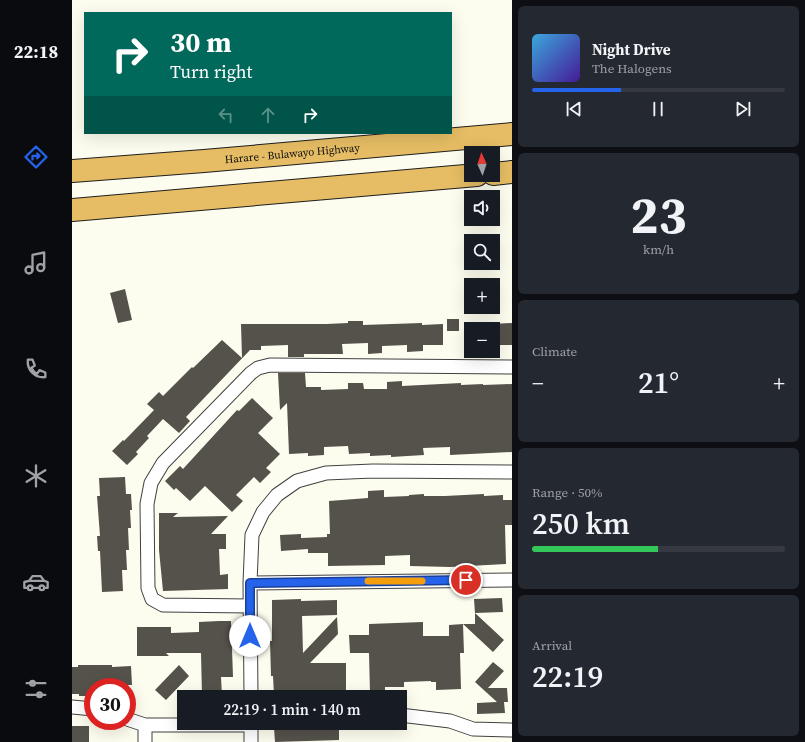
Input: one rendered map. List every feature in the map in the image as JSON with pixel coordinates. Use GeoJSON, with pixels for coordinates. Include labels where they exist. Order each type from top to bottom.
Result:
{"type":"FeatureCollection","features":[{"type":"Feature","properties":{"kind":"highway","name":"Harare - Bulawayo Highway"},"geometry":{"type":"LineString","coordinates":[[72,171],[512,134]]}},
{"type":"Feature","properties":{"kind":"highway"},"geometry":{"type":"LineString","coordinates":[[500,173],[512,172]]}},
{"type":"Feature","properties":{"kind":"highway"},"geometry":{"type":"LineString","coordinates":[[72,210],[464,176]]}},
{"type":"Feature","properties":{"kind":"street"},"geometry":{"type":"LineString","coordinates":[[250,606],[163,605],[152,599],[148,588],[147,504],[151,483],[163,463],[251,373],[258,368],[270,365],[512,367]]}},
{"type":"Feature","properties":{"kind":"street"},"geometry":{"type":"LineString","coordinates":[[251,690],[250,583],[252,535],[263,512],[277,495],[297,481],[326,473],[512,472]]}},
{"type":"Feature","properties":{"kind":"street"},"geometry":{"type":"LineString","coordinates":[[250,583],[512,580]]}},
{"type":"Feature","properties":{"kind":"street"},"geometry":{"type":"LineString","coordinates":[[72,707],[84,708]]}},
{"type":"Feature","properties":{"kind":"street"},"geometry":{"type":"LineString","coordinates":[[407,715],[450,721],[473,729],[512,730]]}},
{"type":"Feature","properties":{"kind":"street"},"geometry":{"type":"LineString","coordinates":[[136,722],[146,725],[177,725]]}},
{"type":"Feature","properties":{"kind":"street"},"geometry":{"type":"LineString","coordinates":[[145,742],[146,725]]}},
{"type":"Feature","properties":{"kind":"street"},"geometry":{"type":"LineString","coordinates":[[251,730],[251,742]]}},
{"type":"Feature","properties":{"kind":"building"},"geometry":{"type":"Polygon","coordinates":[[[125,289],[132,320],[118,323],[110,293],[125,289]]]}},
{"type":"Feature","properties":{"kind":"building"},"geometry":{"type":"Polygon","coordinates":[[[447,319],[459,319],[459,331],[447,331],[447,319]]]}},
{"type":"Feature","properties":{"kind":"building"},"geometry":{"type":"Polygon","coordinates":[[[348,321],[363,321],[363,325],[422,323],[422,325],[443,324],[443,345],[423,345],[423,351],[407,352],[407,345],[382,346],[382,353],[368,354],[368,343],[342,344],[343,354],[304,354],[304,357],[288,357],[288,345],[261,346],[261,350],[250,350],[186,417],[190,421],[179,433],[163,419],[147,436],[149,438],[136,452],[138,454],[127,465],[112,451],[123,440],[124,441],[154,410],[147,404],[159,392],[163,396],[222,340],[242,358],[241,324],[327,324],[348,323],[348,321]]]}},
{"type":"Feature","properties":{"kind":"building"},"geometry":{"type":"Polygon","coordinates":[[[512,323],[512,345],[500,345],[500,324],[512,323]]]}},
{"type":"Feature","properties":{"kind":"building"},"geometry":{"type":"Polygon","coordinates":[[[278,373],[305,373],[306,387],[321,387],[321,390],[348,389],[348,383],[363,383],[364,389],[387,389],[387,382],[402,381],[402,386],[461,383],[461,385],[512,384],[512,452],[450,455],[450,447],[423,448],[424,455],[391,457],[391,455],[370,456],[370,453],[349,454],[348,446],[324,447],[324,455],[308,456],[308,453],[289,454],[287,403],[280,410],[278,373]]]}},
{"type":"Feature","properties":{"kind":"building"},"geometry":{"type":"Polygon","coordinates":[[[252,398],[273,418],[258,433],[280,454],[266,468],[271,472],[260,483],[254,477],[236,495],[243,501],[232,512],[205,486],[190,501],[176,488],[174,490],[165,481],[180,466],[183,469],[237,410],[239,411],[252,398]]]}},
{"type":"Feature","properties":{"kind":"building"},"geometry":{"type":"Polygon","coordinates":[[[125,477],[126,494],[131,494],[132,510],[130,510],[131,528],[128,528],[129,550],[126,550],[127,570],[122,570],[123,591],[102,592],[100,551],[98,551],[97,536],[100,536],[97,496],[100,496],[99,478],[125,477]]]}},
{"type":"Feature","properties":{"kind":"building"},"geometry":{"type":"Polygon","coordinates":[[[384,490],[384,497],[424,494],[424,496],[445,496],[484,494],[484,496],[503,495],[503,500],[512,500],[512,525],[505,525],[506,564],[450,567],[410,566],[410,555],[385,556],[385,565],[328,566],[328,553],[308,553],[308,549],[281,551],[280,535],[301,534],[301,538],[327,537],[327,534],[330,534],[329,501],[368,498],[368,491],[384,490]]]}},
{"type":"Feature","properties":{"kind":"building"},"geometry":{"type":"Polygon","coordinates":[[[159,513],[178,513],[173,517],[228,516],[211,534],[226,534],[226,549],[219,549],[220,575],[228,574],[228,589],[163,591],[159,550],[159,513]]]}},
{"type":"Feature","properties":{"kind":"building"},"geometry":{"type":"Polygon","coordinates":[[[502,598],[503,612],[475,613],[474,599],[502,598]]]}},
{"type":"Feature","properties":{"kind":"building"},"geometry":{"type":"Polygon","coordinates":[[[272,600],[337,600],[337,615],[302,616],[303,653],[337,617],[338,634],[310,663],[346,663],[346,690],[274,690],[273,676],[271,676],[270,641],[272,641],[272,600]]]}},
{"type":"Feature","properties":{"kind":"building"},"geometry":{"type":"Polygon","coordinates":[[[475,613],[504,640],[493,652],[463,624],[475,624],[475,613]]]}},
{"type":"Feature","properties":{"kind":"building"},"geometry":{"type":"Polygon","coordinates":[[[231,621],[233,677],[221,677],[222,690],[202,690],[201,653],[166,653],[169,656],[137,656],[137,627],[171,627],[171,633],[199,632],[199,622],[231,621]]]}},
{"type":"Feature","properties":{"kind":"building"},"geometry":{"type":"Polygon","coordinates":[[[423,622],[423,636],[449,636],[449,625],[463,624],[464,653],[460,653],[461,689],[436,690],[436,682],[431,681],[404,682],[404,687],[385,687],[385,690],[370,690],[369,653],[350,653],[349,635],[369,635],[369,624],[423,622]]]}},
{"type":"Feature","properties":{"kind":"building"},"geometry":{"type":"Polygon","coordinates":[[[493,662],[504,671],[488,688],[507,688],[508,702],[504,702],[505,713],[477,714],[477,703],[497,702],[475,682],[493,662]]]}},
{"type":"Feature","properties":{"kind":"building"},"geometry":{"type":"Polygon","coordinates":[[[78,665],[112,665],[112,667],[131,666],[132,678],[84,678],[84,696],[79,696],[79,694],[72,694],[72,667],[78,667],[78,665]]]}},
{"type":"Feature","properties":{"kind":"building"},"geometry":{"type":"Polygon","coordinates":[[[179,665],[189,676],[166,700],[155,690],[179,665]]]}},
{"type":"Feature","properties":{"kind":"building"},"geometry":{"type":"Polygon","coordinates":[[[72,726],[84,726],[84,730],[89,730],[89,742],[72,742],[72,726]]]}},
{"type":"Feature","properties":{"kind":"building"},"geometry":{"type":"Polygon","coordinates":[[[274,730],[339,730],[339,740],[275,742],[274,730]]]}},
{"type":"Feature","properties":{"kind":"slow traffic"},"geometry":{"type":"LineString","coordinates":[[368,581],[422,581]]}},
{"type":"Feature","properties":{"kind":"route"},"geometry":{"type":"LineString","coordinates":[[250,636],[250,583],[466,580]]}}]}
